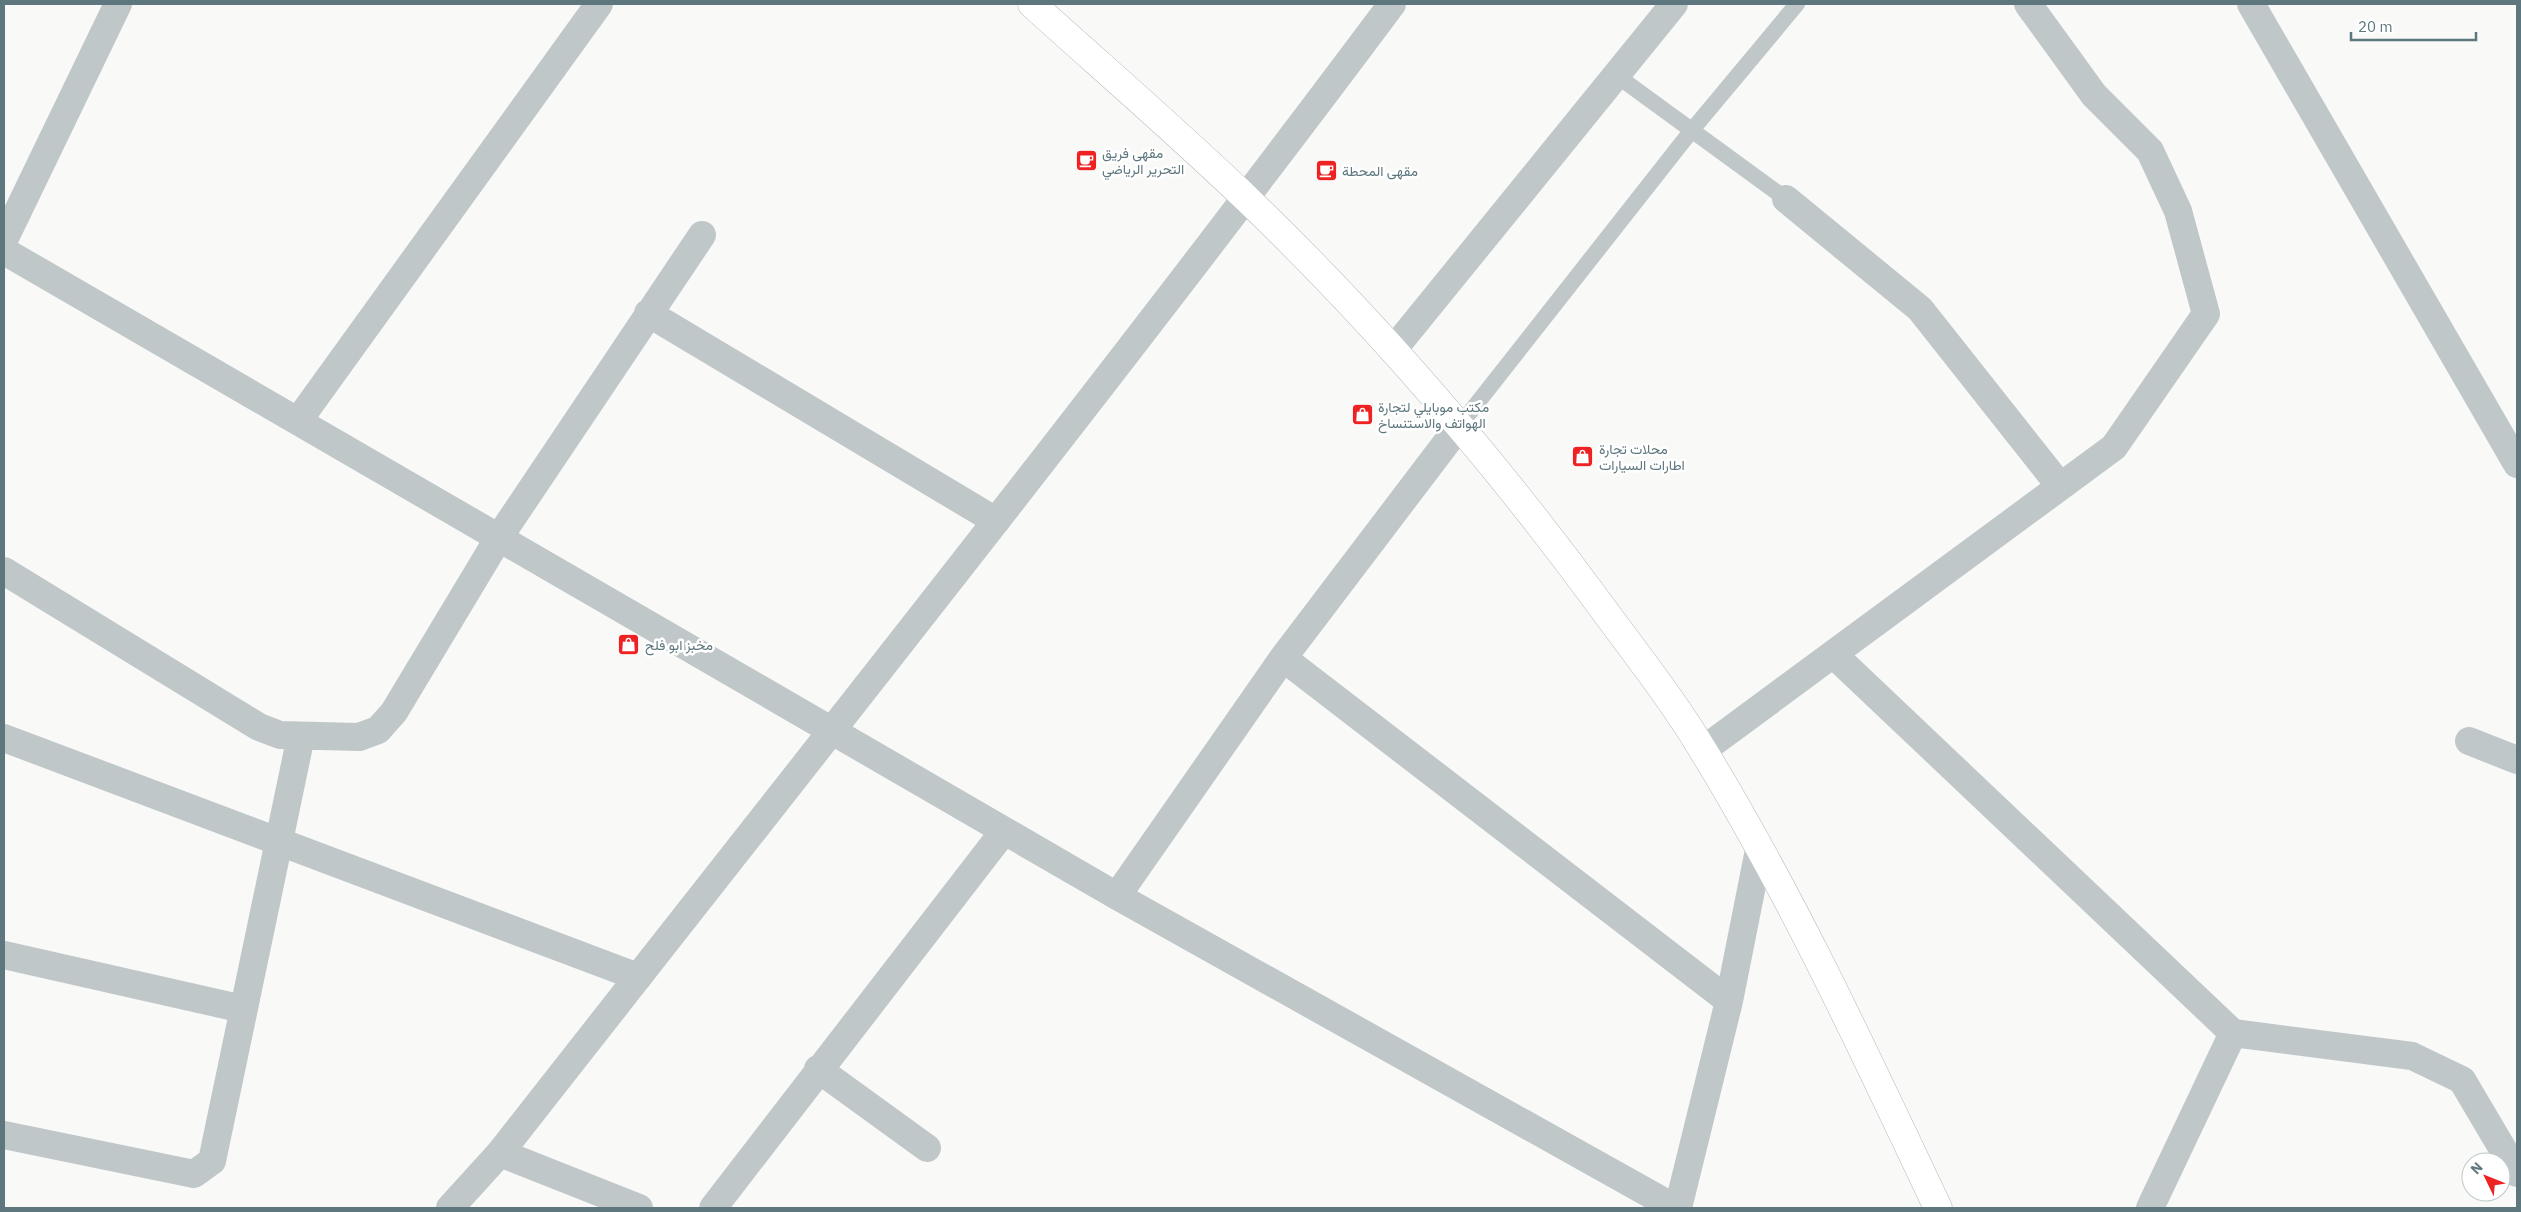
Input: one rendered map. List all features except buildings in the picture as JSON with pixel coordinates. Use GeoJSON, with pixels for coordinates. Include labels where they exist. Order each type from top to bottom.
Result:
{"type":"FeatureCollection","features":[{"type":"Feature","properties":{"kind":"main road"},"geometry":{"type":"LineString","coordinates":[[1032,4],[1246,198],[1394,350],[1460,425],[1546,531],[1627,641],[1703,750],[1833,985],[1938,1208]]}},
{"type":"Feature","properties":{"kind":"street"},"geometry":{"type":"LineString","coordinates":[[4,240],[118,4]]}},
{"type":"Feature","properties":{"kind":"street"},"geometry":{"type":"LineString","coordinates":[[298,422],[599,4]]}},
{"type":"Feature","properties":{"kind":"street"},"geometry":{"type":"LineString","coordinates":[[450,1208],[500,1153],[996,521],[1246,198],[1392,4]]}},
{"type":"Feature","properties":{"kind":"street"},"geometry":{"type":"LineString","coordinates":[[1394,350],[1674,4]]}},
{"type":"Feature","properties":{"kind":"street"},"geometry":{"type":"LineString","coordinates":[[1703,750],[2114,447],[2206,314],[2178,211],[2150,151],[2094,95],[2028,4]]}},
{"type":"Feature","properties":{"kind":"street"},"geometry":{"type":"LineString","coordinates":[[2251,4],[2517,464]]}},
{"type":"Feature","properties":{"kind":"street"},"geometry":{"type":"LineString","coordinates":[[1786,199],[1920,309],[2060,486]]}},
{"type":"Feature","properties":{"kind":"street"},"geometry":{"type":"LineString","coordinates":[[4,571],[259,727],[280,735],[301,736],[359,736],[378,730],[394,712],[498,539],[702,235]]}},
{"type":"Feature","properties":{"kind":"street"},"geometry":{"type":"LineString","coordinates":[[4,251],[1117,896],[1677,1208],[1728,1001],[1760,850]]}},
{"type":"Feature","properties":{"kind":"street"},"geometry":{"type":"LineString","coordinates":[[648,313],[996,521]]}},
{"type":"Feature","properties":{"kind":"street"},"geometry":{"type":"LineString","coordinates":[[1117,896],[1282,658],[1460,425]]}},
{"type":"Feature","properties":{"kind":"street"},"geometry":{"type":"LineString","coordinates":[[1833,654],[2233,1033],[2412,1056],[2462,1080],[2517,1173]]}},
{"type":"Feature","properties":{"kind":"street"},"geometry":{"type":"LineString","coordinates":[[1282,658],[1728,1001]]}},
{"type":"Feature","properties":{"kind":"street"},"geometry":{"type":"LineString","coordinates":[[4,1135],[194,1174],[212,1161],[301,736]]}},
{"type":"Feature","properties":{"kind":"street"},"geometry":{"type":"LineString","coordinates":[[4,738],[638,978]]}},
{"type":"Feature","properties":{"kind":"street"},"geometry":{"type":"LineString","coordinates":[[2469,741],[2517,760]]}},
{"type":"Feature","properties":{"kind":"street"},"geometry":{"type":"LineString","coordinates":[[713,1208],[818,1069],[1004,831]]}},
{"type":"Feature","properties":{"kind":"street"},"geometry":{"type":"LineString","coordinates":[[4,955],[243,1009]]}},
{"type":"Feature","properties":{"kind":"street"},"geometry":{"type":"LineString","coordinates":[[2150,1208],[2233,1033]]}},
{"type":"Feature","properties":{"kind":"street"},"geometry":{"type":"LineString","coordinates":[[818,1069],[927,1148]]}},
{"type":"Feature","properties":{"kind":"street"},"geometry":{"type":"LineString","coordinates":[[500,1153],[639,1208]]}},
{"type":"Feature","properties":{"kind":"lane"},"geometry":{"type":"LineString","coordinates":[[1460,425],[1692,130],[1797,4]]}},
{"type":"Feature","properties":{"kind":"lane"},"geometry":{"type":"LineString","coordinates":[[1616,75],[1786,199]]}},
{"type":"Feature","properties":{"kind":"place","name":"مقهى فريق التحرير الرياضي"},"geometry":{"type":"Point","coordinates":[1086,161]}},
{"type":"Feature","properties":{"kind":"place","name":"مقهى المحطة"},"geometry":{"type":"Point","coordinates":[1326,171]}},
{"type":"Feature","properties":{"kind":"place","name":"مكتب موبايلي لتجارة الهواتف والاستنساخ"},"geometry":{"type":"Point","coordinates":[1362,415]}},
{"type":"Feature","properties":{"kind":"place","name":"محلات تجارة اطارات السيارات"},"geometry":{"type":"Point","coordinates":[1583,457]}},
{"type":"Feature","properties":{"kind":"place","name":"مخبز ابو فلح"},"geometry":{"type":"Point","coordinates":[629,645]}}]}
